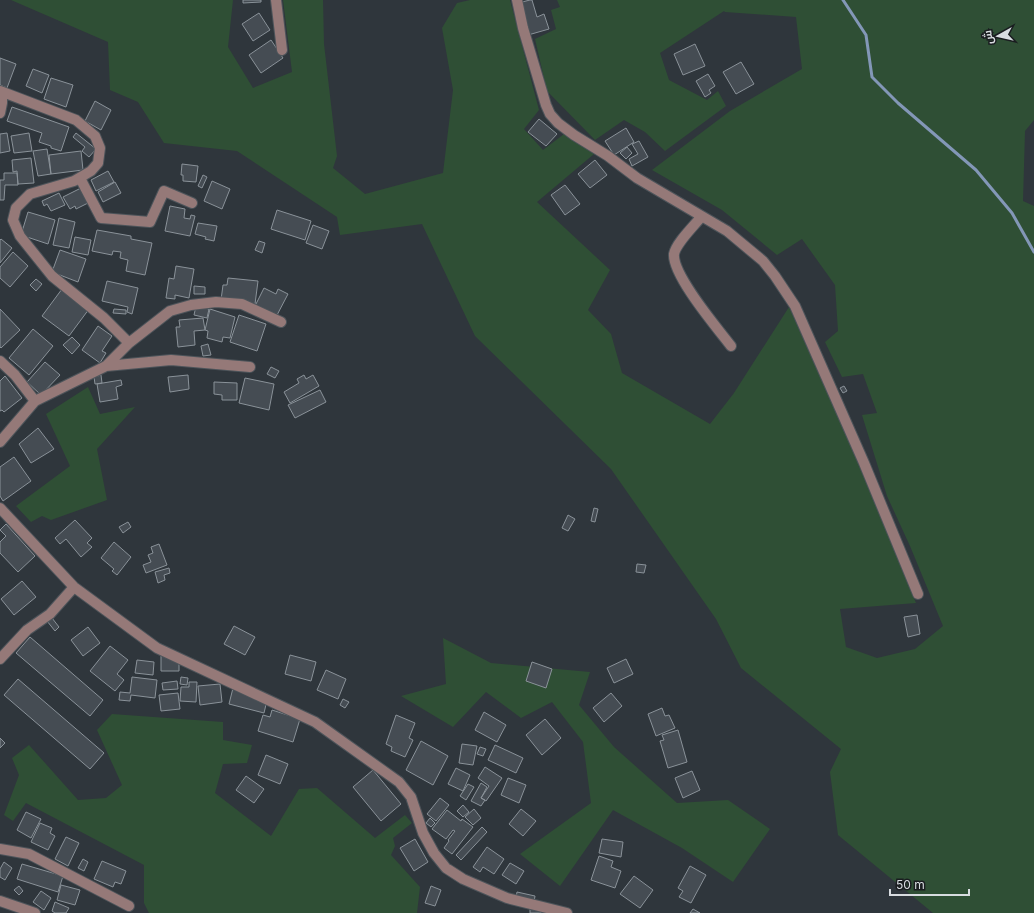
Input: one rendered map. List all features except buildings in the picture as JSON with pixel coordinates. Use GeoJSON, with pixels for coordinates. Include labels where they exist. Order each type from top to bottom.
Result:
{"type":"FeatureCollection","features":[{"type":"Feature","properties":{"kind":"street"},"geometry":{"type":"LineString","coordinates":[[276,0],[282,50]]}},
{"type":"Feature","properties":{"kind":"street"},"geometry":{"type":"LineString","coordinates":[[517,0],[525,36],[546,105],[550,114],[558,123],[574,135],[608,156],[637,178],[727,231],[763,261],[795,306],[864,463],[918,594]]}},
{"type":"Feature","properties":{"kind":"street"},"geometry":{"type":"LineString","coordinates":[[0,113],[2,103],[1,91],[76,120],[95,136],[100,148],[98,163],[91,171],[74,181],[30,194],[16,208],[13,220],[20,236],[52,276],[104,318],[129,343]]}},
{"type":"Feature","properties":{"kind":"street"},"geometry":{"type":"LineString","coordinates":[[80,178],[101,218],[150,222],[164,191],[192,204]]}},
{"type":"Feature","properties":{"kind":"street"},"geometry":{"type":"LineString","coordinates":[[701,217],[678,245],[674,254],[675,262],[680,276],[704,311],[731,346]]}},
{"type":"Feature","properties":{"kind":"street"},"geometry":{"type":"LineString","coordinates":[[0,442],[35,401],[106,366],[129,343],[170,311],[216,302],[242,304],[281,322]]}},
{"type":"Feature","properties":{"kind":"street"},"geometry":{"type":"LineString","coordinates":[[0,360],[15,375],[35,401]]}},
{"type":"Feature","properties":{"kind":"street"},"geometry":{"type":"LineString","coordinates":[[106,366],[171,360],[250,367]]}},
{"type":"Feature","properties":{"kind":"street"},"geometry":{"type":"LineString","coordinates":[[0,508],[74,587],[157,648],[315,722],[399,782],[411,797],[424,833],[434,853],[446,868],[463,879],[507,898],[567,913]]}},
{"type":"Feature","properties":{"kind":"street"},"geometry":{"type":"LineString","coordinates":[[0,659],[27,630],[50,614],[74,587]]}},
{"type":"Feature","properties":{"kind":"street"},"geometry":{"type":"LineString","coordinates":[[0,849],[30,854],[129,906]]}},
{"type":"Feature","properties":{"kind":"street"},"geometry":{"type":"LineString","coordinates":[[0,901],[35,913]]}},
{"type":"Feature","properties":{"kind":"green space"},"geometry":{"type":"Polygon","coordinates":[[[11,0],[233,0],[228,47],[253,88],[292,72],[283,0],[323,0],[324,44],[337,156],[333,168],[365,194],[443,173],[453,90],[442,28],[457,3],[470,0],[510,0],[539,110],[524,129],[543,150],[564,134],[594,154],[537,202],[610,270],[588,310],[611,334],[622,373],[710,424],[734,393],[789,307],[852,448],[916,603],[840,609],[846,647],[877,658],[915,649],[943,626],[910,546],[887,496],[862,415],[877,413],[863,374],[842,377],[825,342],[838,331],[835,285],[802,239],[777,255],[722,210],[652,170],[730,111],[802,69],[796,17],[724,11],[660,53],[669,80],[707,100],[718,91],[726,106],[665,151],[645,132],[624,120],[595,140],[547,91],[535,39],[556,29],[551,10],[560,7],[557,0],[1034,0],[1034,120],[1025,131],[1023,201],[1034,206],[1034,913],[933,913],[838,835],[830,772],[841,749],[741,668],[716,619],[611,469],[475,336],[422,224],[340,235],[337,217],[237,151],[164,143],[138,102],[110,90],[108,42],[11,0]]]}},
{"type":"Feature","properties":{"kind":"green space"},"geometry":{"type":"Polygon","coordinates":[[[88,387],[100,414],[135,407],[97,449],[107,500],[51,520],[42,516],[31,522],[16,506],[70,466],[46,414],[88,387]]]}},
{"type":"Feature","properties":{"kind":"green space"},"geometry":{"type":"Polygon","coordinates":[[[443,638],[491,663],[590,672],[579,705],[614,747],[677,803],[728,800],[770,829],[733,882],[682,848],[613,810],[560,886],[520,854],[591,803],[583,742],[552,702],[521,718],[486,692],[453,727],[401,696],[446,684],[443,638]]]}},
{"type":"Feature","properties":{"kind":"green space"},"geometry":{"type":"Polygon","coordinates":[[[112,714],[223,722],[223,740],[252,745],[247,763],[223,764],[215,793],[271,836],[299,789],[317,788],[375,838],[405,815],[412,823],[393,838],[395,846],[391,855],[420,887],[417,913],[149,913],[144,903],[144,865],[26,803],[13,821],[4,815],[19,775],[12,758],[29,745],[78,800],[106,798],[122,785],[97,730],[112,714]]]}},
{"type":"Feature","properties":{"kind":"waterway"},"geometry":{"type":"LineString","coordinates":[[843,0],[866,35],[872,77],[898,103],[976,170],[1012,213],[1034,252]]}}]}
